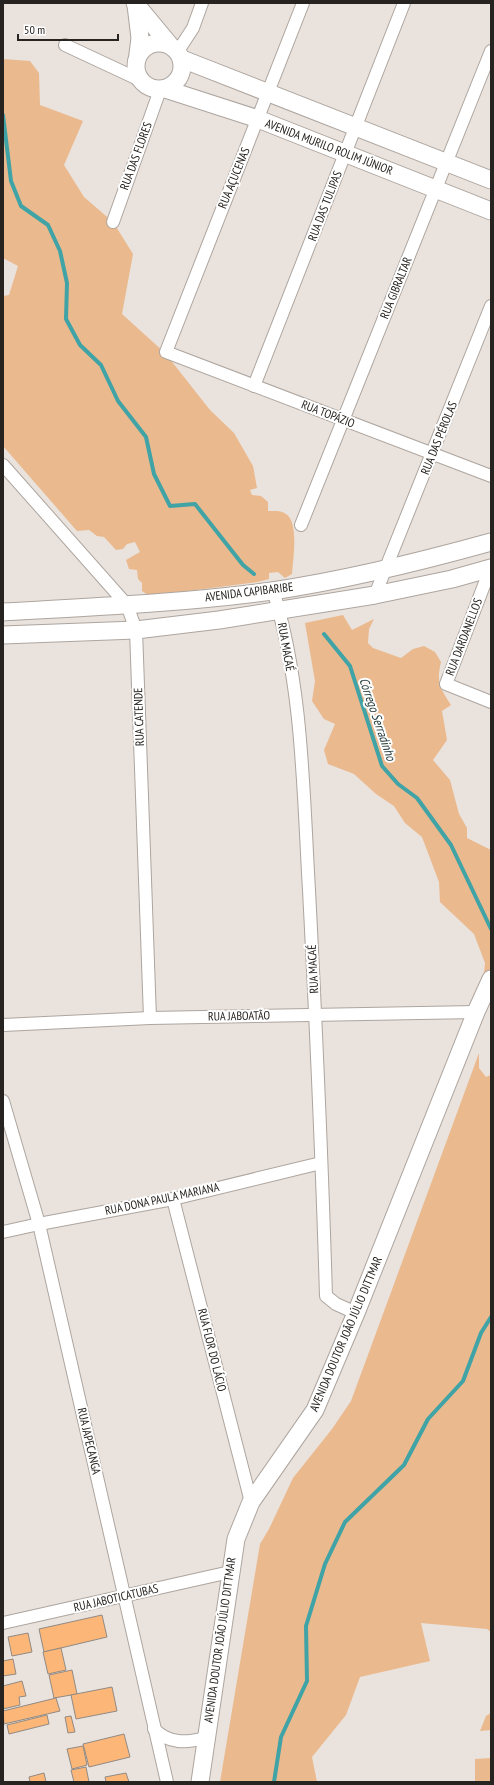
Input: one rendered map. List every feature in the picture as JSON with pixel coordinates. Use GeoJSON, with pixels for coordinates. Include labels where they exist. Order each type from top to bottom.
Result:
{"type":"FeatureCollection","features":[{"type":"Feature","properties":{"kind":"main road"},"geometry":{"type":"LineString","coordinates":[[135,4],[176,52],[182,72],[176,83],[162,90],[148,87],[140,80],[135,67],[140,38],[135,4]]}},
{"type":"Feature","properties":{"kind":"main road"},"geometry":{"type":"LineString","coordinates":[[138,54],[143,48],[157,42],[199,66],[491,180]]}},
{"type":"Feature","properties":{"kind":"main road","name":"AVENIDA MURILO ROLIM JÚNIOR"},"geometry":{"type":"LineString","coordinates":[[162,90],[258,119],[491,211]]}},
{"type":"Feature","properties":{"kind":"main road","name":"AVENIDA CAPIBARIBE"},"geometry":{"type":"LineString","coordinates":[[3,612],[127,605],[273,590],[386,570],[491,542]]}},
{"type":"Feature","properties":{"kind":"main road","name":"AVENIDA CAPIBARIBE"},"geometry":{"type":"LineString","coordinates":[[3,635],[136,630],[219,620],[375,595],[452,579],[491,568]]}},
{"type":"Feature","properties":{"kind":"main road","name":"AVENIDA DOUTOR JOÃO JÚLIO DITTMAR"},"geometry":{"type":"LineString","coordinates":[[200,1782],[236,1539],[251,1502],[315,1410],[356,1313],[476,1012],[491,980]]}},
{"type":"Feature","properties":{"kind":"street"},"geometry":{"type":"LineString","coordinates":[[176,52],[192,28],[202,3]]}},
{"type":"Feature","properties":{"kind":"street","name":"RUA AÇUCENAS"},"geometry":{"type":"LineString","coordinates":[[166,352],[303,3]]}},
{"type":"Feature","properties":{"kind":"street","name":"RUA DAS TULIPAS"},"geometry":{"type":"LineString","coordinates":[[254,386],[404,3]]}},
{"type":"Feature","properties":{"kind":"street"},"geometry":{"type":"LineString","coordinates":[[65,45],[140,80]]}},
{"type":"Feature","properties":{"kind":"street","name":"RUA GIBRALTAR"},"geometry":{"type":"LineString","coordinates":[[301,525],[491,51]]}},
{"type":"Feature","properties":{"kind":"street","name":"RUA DAS FLORES"},"geometry":{"type":"LineString","coordinates":[[113,222],[162,90]]}},
{"type":"Feature","properties":{"kind":"street","name":"RUA DAS PÉROLAS"},"geometry":{"type":"LineString","coordinates":[[375,595],[491,306]]}},
{"type":"Feature","properties":{"kind":"street","name":"RUA TOPÁZIO"},"geometry":{"type":"LineString","coordinates":[[166,352],[491,476]]}},
{"type":"Feature","properties":{"kind":"street","name":"RUA CATENDE"},"geometry":{"type":"LineString","coordinates":[[3,465],[127,605],[136,630],[150,1018]]}},
{"type":"Feature","properties":{"kind":"street","name":"RUA DARDANELLOS"},"geometry":{"type":"LineString","coordinates":[[491,568],[486,595],[446,684],[491,702]]}},
{"type":"Feature","properties":{"kind":"street","name":"RUA MACAÉ"},"geometry":{"type":"LineString","coordinates":[[273,590],[284,627],[300,728],[315,1014],[326,1296],[336,1304],[356,1313]]}},
{"type":"Feature","properties":{"kind":"street","name":"RUA JABOATÃO"},"geometry":{"type":"LineString","coordinates":[[3,1025],[150,1018],[476,1012]]}},
{"type":"Feature","properties":{"kind":"street","name":"RUA JAPECANGA"},"geometry":{"type":"LineString","coordinates":[[3,1101],[39,1224],[167,1782]]}},
{"type":"Feature","properties":{"kind":"street","name":"RUA DONA PAULA MARIANA"},"geometry":{"type":"LineString","coordinates":[[3,1232],[173,1199],[321,1163]]}},
{"type":"Feature","properties":{"kind":"street","name":"RUA FLOR DO LÁCIO"},"geometry":{"type":"LineString","coordinates":[[173,1199],[251,1502]]}},
{"type":"Feature","properties":{"kind":"street","name":"RUA JABOTICATUBAS"},"geometry":{"type":"LineString","coordinates":[[3,1623],[230,1572]]}},
{"type":"Feature","properties":{"kind":"street"},"geometry":{"type":"LineString","coordinates":[[154,1729],[160,1735],[177,1741],[193,1741],[206,1738]]}},
{"type":"Feature","properties":{"kind":"shaded area"},"geometry":{"type":"Polygon","coordinates":[[[3,59],[30,61],[39,73],[40,105],[83,121],[64,165],[84,197],[113,222],[133,254],[122,314],[165,353],[210,410],[234,433],[253,466],[257,488],[250,490],[252,495],[261,496],[268,502],[268,511],[282,512],[290,518],[294,533],[292,574],[285,578],[278,572],[269,573],[269,579],[257,582],[148,595],[142,591],[142,583],[138,579],[137,570],[129,569],[126,560],[140,552],[135,542],[127,544],[123,549],[116,550],[104,537],[97,536],[89,530],[77,531],[3,446],[3,296],[9,295],[18,266],[3,258],[3,59]]]}},
{"type":"Feature","properties":{"kind":"shaded area"},"geometry":{"type":"Polygon","coordinates":[[[343,615],[352,630],[374,619],[369,629],[368,643],[373,648],[401,658],[413,649],[424,646],[435,652],[441,662],[439,675],[440,685],[451,705],[442,711],[447,740],[433,760],[450,780],[459,814],[467,828],[467,838],[491,850],[491,990],[484,973],[485,963],[474,934],[440,902],[439,882],[422,837],[405,823],[394,806],[376,794],[354,774],[328,764],[324,750],[335,724],[324,719],[312,701],[315,681],[305,623],[343,615]]]}},
{"type":"Feature","properties":{"kind":"shaded area"},"geometry":{"type":"Polygon","coordinates":[[[479,1053],[479,1068],[486,1077],[491,1075],[491,1632],[487,1629],[421,1623],[430,1661],[360,1677],[346,1715],[312,1757],[317,1782],[220,1782],[260,1544],[269,1529],[293,1478],[332,1429],[351,1401],[479,1053]]]}},
{"type":"Feature","properties":{"kind":"shaded area"},"geometry":{"type":"Polygon","coordinates":[[[491,1713],[491,1730],[480,1731],[486,1716],[491,1713]]]}},
{"type":"Feature","properties":{"kind":"shaded area"},"geometry":{"type":"Polygon","coordinates":[[[491,1758],[491,1782],[475,1782],[475,1759],[491,1758]]]}},
{"type":"Feature","properties":{"kind":"building"},"geometry":{"type":"Polygon","coordinates":[[[102,1615],[107,1637],[44,1652],[39,1629],[102,1615]]]}},
{"type":"Feature","properties":{"kind":"building"},"geometry":{"type":"Polygon","coordinates":[[[28,1633],[32,1652],[12,1656],[8,1637],[28,1633]]]}},
{"type":"Feature","properties":{"kind":"building"},"geometry":{"type":"Polygon","coordinates":[[[61,1648],[66,1670],[48,1674],[43,1652],[61,1648]]]}},
{"type":"Feature","properties":{"kind":"building"},"geometry":{"type":"Polygon","coordinates":[[[13,1659],[16,1674],[3,1676],[3,1661],[13,1659]]]}},
{"type":"Feature","properties":{"kind":"building"},"geometry":{"type":"Polygon","coordinates":[[[72,1670],[77,1694],[54,1698],[49,1675],[72,1670]]]}},
{"type":"Feature","properties":{"kind":"building"},"geometry":{"type":"Polygon","coordinates":[[[22,1681],[26,1696],[19,1697],[20,1705],[3,1709],[3,1686],[22,1681]]]}},
{"type":"Feature","properties":{"kind":"building"},"geometry":{"type":"Polygon","coordinates":[[[112,1687],[117,1711],[76,1719],[71,1695],[112,1687]]]}},
{"type":"Feature","properties":{"kind":"building"},"geometry":{"type":"Polygon","coordinates":[[[56,1698],[60,1711],[4,1724],[3,1711],[56,1698]]]}},
{"type":"Feature","properties":{"kind":"building"},"geometry":{"type":"Polygon","coordinates":[[[47,1715],[49,1724],[9,1734],[7,1725],[47,1715]]]}},
{"type":"Feature","properties":{"kind":"building"},"geometry":{"type":"Polygon","coordinates":[[[71,1716],[75,1732],[68,1733],[65,1717],[71,1716]]]}},
{"type":"Feature","properties":{"kind":"building"},"geometry":{"type":"Polygon","coordinates":[[[124,1734],[130,1757],[89,1767],[83,1744],[124,1734]]]}},
{"type":"Feature","properties":{"kind":"building"},"geometry":{"type":"Polygon","coordinates":[[[83,1746],[87,1765],[72,1769],[67,1749],[83,1746]]]}},
{"type":"Feature","properties":{"kind":"building"},"geometry":{"type":"Polygon","coordinates":[[[86,1767],[89,1782],[74,1782],[71,1770],[86,1767]]]}},
{"type":"Feature","properties":{"kind":"building"},"geometry":{"type":"Polygon","coordinates":[[[44,1773],[46,1782],[30,1782],[29,1777],[44,1773]]]}},
{"type":"Feature","properties":{"kind":"building"},"geometry":{"type":"Polygon","coordinates":[[[126,1773],[129,1782],[106,1782],[105,1777],[126,1773]]]}},
{"type":"Feature","properties":{"kind":"waterway","name":"Córrego Serradinho"},"geometry":{"type":"LineString","coordinates":[[3,115],[11,181],[21,206],[48,225],[60,251],[67,283],[66,319],[80,345],[101,365],[118,401],[146,437],[154,474],[170,506],[195,504],[243,565],[254,574]]}},
{"type":"Feature","properties":{"kind":"waterway","name":"Córrego Serradinho"},"geometry":{"type":"LineString","coordinates":[[324,634],[350,666],[382,766],[398,784],[417,798],[451,845],[491,929]]}},
{"type":"Feature","properties":{"kind":"waterway","name":"Córrego Serradinho"},"geometry":{"type":"LineString","coordinates":[[274,1782],[281,1737],[307,1681],[306,1626],[325,1564],[345,1522],[404,1465],[428,1419],[463,1381],[481,1333],[491,1317]]}}]}
